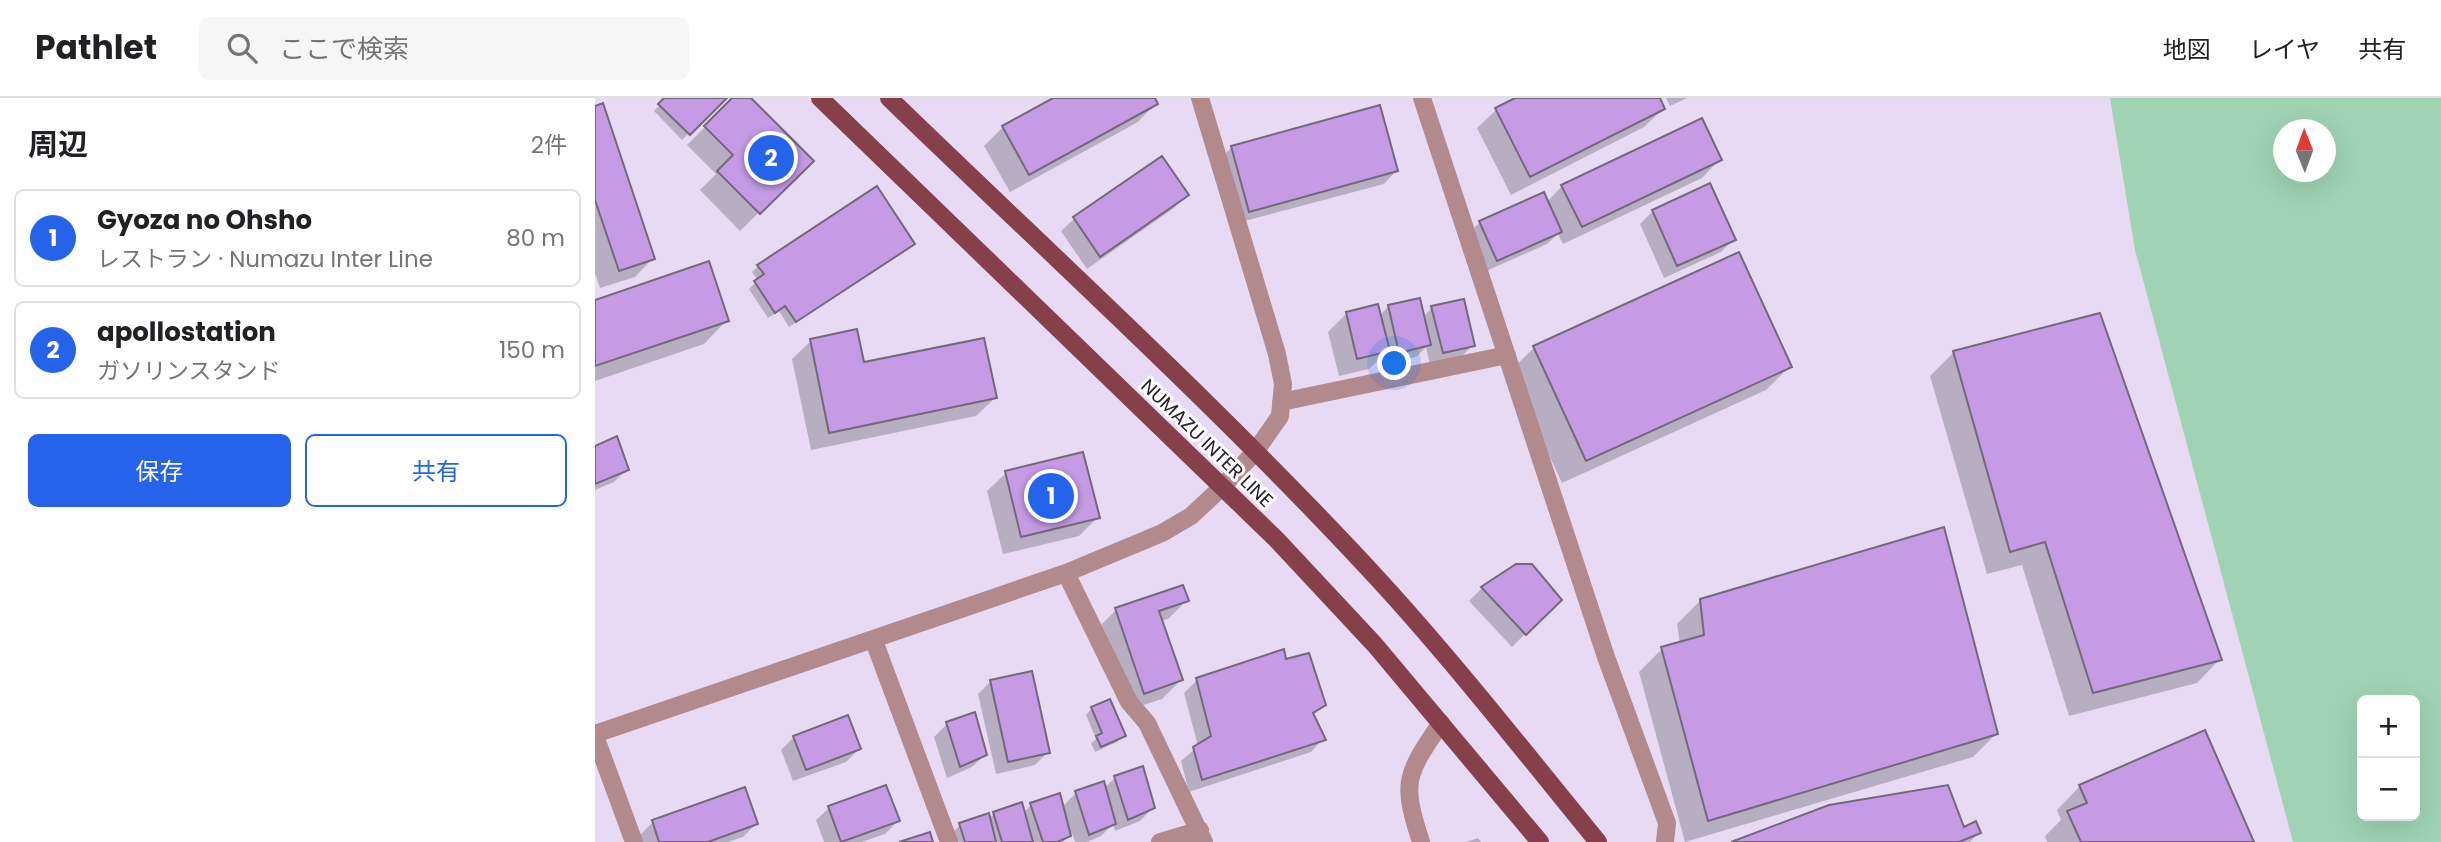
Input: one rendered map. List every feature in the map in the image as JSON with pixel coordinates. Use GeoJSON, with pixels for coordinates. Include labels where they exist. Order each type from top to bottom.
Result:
{"type":"FeatureCollection","features":[{"type":"Feature","properties":{"kind":"main road","name":"NUMAZU INTER LINE"},"geometry":{"type":"LineString","coordinates":[[820,98],[1276,539],[1375,645],[1540,842]]}},
{"type":"Feature","properties":{"kind":"main road","name":"NUMAZU INTER LINE"},"geometry":{"type":"LineString","coordinates":[[889,98],[1255,452],[1378,579],[1598,842]]}},
{"type":"Feature","properties":{"kind":"street"},"geometry":{"type":"LineString","coordinates":[[634,842],[595,735],[1066,573],[1162,533],[1191,516],[1255,452],[1280,416],[1283,384],[1277,354],[1200,98]]}},
{"type":"Feature","properties":{"kind":"street"},"geometry":{"type":"LineString","coordinates":[[1422,98],[1606,657],[1667,823],[1665,842]]}},
{"type":"Feature","properties":{"kind":"street"},"geometry":{"type":"LineString","coordinates":[[1281,402],[1507,355]]}},
{"type":"Feature","properties":{"kind":"street"},"geometry":{"type":"LineString","coordinates":[[1066,573],[1129,702],[1147,723],[1202,836],[1160,842]]}},
{"type":"Feature","properties":{"kind":"street"},"geometry":{"type":"LineString","coordinates":[[874,640],[949,842]]}},
{"type":"Feature","properties":{"kind":"street"},"geometry":{"type":"LineString","coordinates":[[1421,842],[1410,809],[1409,779],[1420,755],[1441,723]]}},
{"type":"Feature","properties":{"kind":"green space"},"geometry":{"type":"Polygon","coordinates":[[[2110,98],[2441,98],[2441,842],[2293,842],[2135,250],[2110,98]]]}},
{"type":"Feature","properties":{"kind":"building"},"geometry":{"type":"Polygon","coordinates":[[[664,98],[727,98],[690,135],[658,104],[664,98]]]}},
{"type":"Feature","properties":{"kind":"building"},"geometry":{"type":"Polygon","coordinates":[[[732,98],[751,98],[814,161],[760,214],[717,171],[733,155],[704,126],[732,98]]]}},
{"type":"Feature","properties":{"kind":"building"},"geometry":{"type":"Polygon","coordinates":[[[1053,98],[1155,98],[1158,104],[1029,175],[1002,126],[1053,98]]]}},
{"type":"Feature","properties":{"kind":"building"},"geometry":{"type":"Polygon","coordinates":[[[1515,98],[1660,98],[1665,109],[1530,177],[1495,108],[1515,98]]]}},
{"type":"Feature","properties":{"kind":"building"},"geometry":{"type":"Polygon","coordinates":[[[603,103],[655,259],[619,271],[595,200],[595,106],[603,103]]]}},
{"type":"Feature","properties":{"kind":"building"},"geometry":{"type":"Polygon","coordinates":[[[1380,105],[1398,171],[1249,212],[1231,146],[1380,105]]]}},
{"type":"Feature","properties":{"kind":"building"},"geometry":{"type":"Polygon","coordinates":[[[1702,118],[1722,160],[1582,227],[1561,185],[1702,118]]]}},
{"type":"Feature","properties":{"kind":"building"},"geometry":{"type":"Polygon","coordinates":[[[1162,156],[1189,195],[1100,257],[1073,217],[1162,156]]]}},
{"type":"Feature","properties":{"kind":"building"},"geometry":{"type":"Polygon","coordinates":[[[1710,183],[1736,240],[1677,266],[1652,210],[1710,183]]]}},
{"type":"Feature","properties":{"kind":"building"},"geometry":{"type":"Polygon","coordinates":[[[877,186],[915,244],[796,322],[785,306],[775,313],[754,281],[764,274],[757,265],[877,186]]]}},
{"type":"Feature","properties":{"kind":"building"},"geometry":{"type":"Polygon","coordinates":[[[1544,192],[1562,232],[1497,261],[1479,221],[1544,192]]]}},
{"type":"Feature","properties":{"kind":"building"},"geometry":{"type":"Polygon","coordinates":[[[1739,252],[1792,367],[1586,461],[1533,346],[1739,252]]]}},
{"type":"Feature","properties":{"kind":"building"},"geometry":{"type":"Polygon","coordinates":[[[709,261],[729,321],[595,366],[595,300],[709,261]]]}},
{"type":"Feature","properties":{"kind":"building"},"geometry":{"type":"Polygon","coordinates":[[[1420,298],[1431,345],[1399,353],[1388,305],[1420,298]]]}},
{"type":"Feature","properties":{"kind":"building"},"geometry":{"type":"Polygon","coordinates":[[[1464,299],[1475,346],[1443,353],[1431,306],[1464,299]]]}},
{"type":"Feature","properties":{"kind":"building"},"geometry":{"type":"Polygon","coordinates":[[[1378,304],[1390,351],[1357,359],[1346,312],[1378,304]]]}},
{"type":"Feature","properties":{"kind":"building"},"geometry":{"type":"Polygon","coordinates":[[[2100,313],[2222,660],[2093,693],[2045,542],[2010,552],[1953,351],[2100,313]]]}},
{"type":"Feature","properties":{"kind":"building"},"geometry":{"type":"Polygon","coordinates":[[[857,329],[864,362],[984,338],[997,398],[829,433],[810,339],[857,329]]]}},
{"type":"Feature","properties":{"kind":"building"},"geometry":{"type":"Polygon","coordinates":[[[617,436],[629,470],[595,484],[595,446],[617,436]]]}},
{"type":"Feature","properties":{"kind":"building"},"geometry":{"type":"Polygon","coordinates":[[[1083,452],[1100,518],[1021,537],[1005,471],[1083,452]]]}},
{"type":"Feature","properties":{"kind":"building"},"geometry":{"type":"Polygon","coordinates":[[[1944,527],[1998,734],[1708,821],[1661,647],[1704,635],[1700,599],[1944,527]]]}},
{"type":"Feature","properties":{"kind":"building"},"geometry":{"type":"Polygon","coordinates":[[[1516,564],[1532,564],[1562,600],[1526,635],[1481,587],[1516,564]]]}},
{"type":"Feature","properties":{"kind":"building"},"geometry":{"type":"Polygon","coordinates":[[[1183,585],[1189,601],[1159,611],[1183,680],[1144,694],[1115,608],[1183,585]]]}},
{"type":"Feature","properties":{"kind":"building"},"geometry":{"type":"Polygon","coordinates":[[[1284,649],[1286,659],[1309,653],[1326,705],[1313,713],[1326,740],[1202,780],[1193,747],[1211,736],[1196,678],[1284,649]]]}},
{"type":"Feature","properties":{"kind":"building"},"geometry":{"type":"Polygon","coordinates":[[[1032,671],[1050,753],[1008,762],[990,680],[1032,671]]]}},
{"type":"Feature","properties":{"kind":"building"},"geometry":{"type":"Polygon","coordinates":[[[1110,699],[1126,736],[1101,747],[1096,736],[1102,733],[1091,707],[1110,699]]]}},
{"type":"Feature","properties":{"kind":"building"},"geometry":{"type":"Polygon","coordinates":[[[975,712],[987,755],[960,767],[946,722],[975,712]]]}},
{"type":"Feature","properties":{"kind":"building"},"geometry":{"type":"Polygon","coordinates":[[[848,715],[861,749],[806,770],[793,736],[848,715]]]}},
{"type":"Feature","properties":{"kind":"building"},"geometry":{"type":"Polygon","coordinates":[[[2205,730],[2254,842],[2081,842],[2067,811],[2087,803],[2079,785],[2205,730]]]}},
{"type":"Feature","properties":{"kind":"building"},"geometry":{"type":"Polygon","coordinates":[[[1143,766],[1155,808],[1128,820],[1114,776],[1143,766]]]}},
{"type":"Feature","properties":{"kind":"building"},"geometry":{"type":"Polygon","coordinates":[[[1104,781],[1116,824],[1089,835],[1075,791],[1104,781]]]}},
{"type":"Feature","properties":{"kind":"building"},"geometry":{"type":"Polygon","coordinates":[[[886,785],[900,821],[841,842],[828,806],[886,785]]]}},
{"type":"Feature","properties":{"kind":"building"},"geometry":{"type":"Polygon","coordinates":[[[1948,785],[1964,827],[1976,821],[1981,833],[1959,842],[1731,842],[1829,805],[1948,785]]]}},
{"type":"Feature","properties":{"kind":"building"},"geometry":{"type":"Polygon","coordinates":[[[745,787],[758,824],[708,842],[659,842],[652,820],[745,787]]]}},
{"type":"Feature","properties":{"kind":"building"},"geometry":{"type":"Polygon","coordinates":[[[1060,793],[1071,836],[1057,842],[1043,842],[1030,803],[1060,793]]]}},
{"type":"Feature","properties":{"kind":"building"},"geometry":{"type":"Polygon","coordinates":[[[1022,802],[1033,842],[1002,842],[993,812],[1022,802]]]}},
{"type":"Feature","properties":{"kind":"building"},"geometry":{"type":"Polygon","coordinates":[[[989,813],[996,842],[965,842],[959,823],[989,813]]]}},
{"type":"Feature","properties":{"kind":"building"},"geometry":{"type":"Polygon","coordinates":[[[930,832],[933,842],[899,842],[930,832]]]}},
{"type":"Feature","properties":{"kind":"place","name":"apollostation"},"geometry":{"type":"Point","coordinates":[771,158]}},
{"type":"Feature","properties":{"kind":"place","name":"Gyoza no Ohsho"},"geometry":{"type":"Point","coordinates":[1051,496]}}]}
